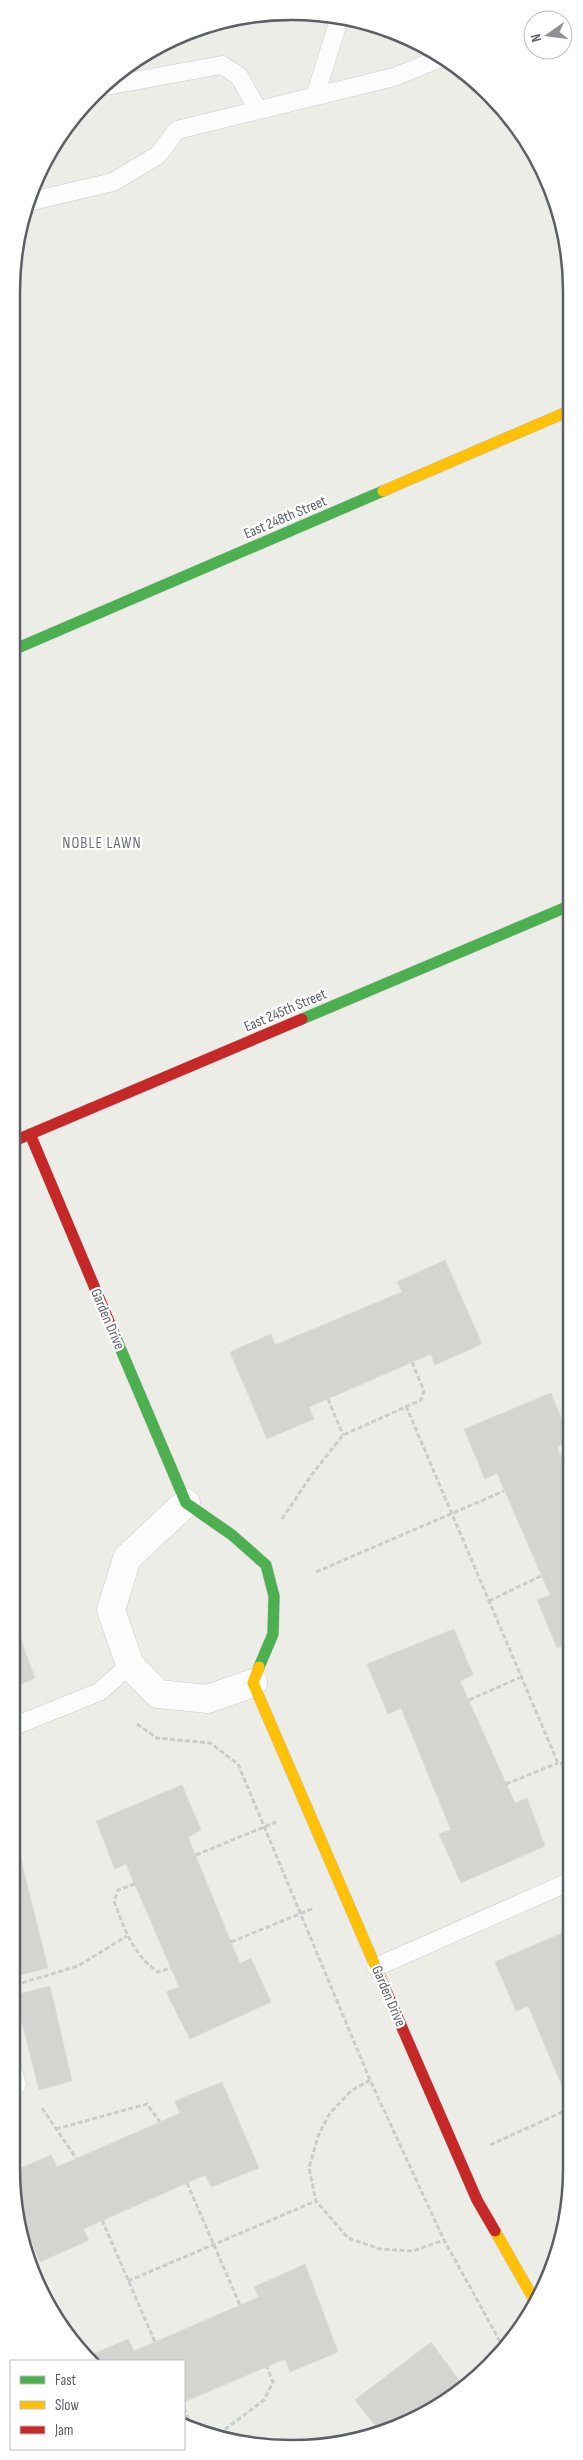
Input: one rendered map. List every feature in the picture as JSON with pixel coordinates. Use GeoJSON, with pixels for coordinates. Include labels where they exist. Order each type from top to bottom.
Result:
{"type":"FeatureCollection","features":[{"type":"Feature","properties":{"kind":"street","name":"East 248th Street"},"geometry":{"type":"LineString","coordinates":[[20,647],[563,415]]}},
{"type":"Feature","properties":{"kind":"street","name":"East 245th Street"},"geometry":{"type":"LineString","coordinates":[[20,1138],[563,909]]}},
{"type":"Feature","properties":{"kind":"street","name":"Garden Drive"},"geometry":{"type":"LineString","coordinates":[[30,1134],[186,1503]]}},
{"type":"Feature","properties":{"kind":"street"},"geometry":{"type":"LineString","coordinates":[[186,1503],[232,1535],[266,1565],[274,1596],[273,1634],[253,1683],[208,1699],[158,1694],[130,1665],[111,1610],[127,1558],[186,1503]]}},
{"type":"Feature","properties":{"kind":"street","name":"Garden Drive"},"geometry":{"type":"LineString","coordinates":[[253,1683],[477,2200],[532,2295]]}},
{"type":"Feature","properties":{"kind":"lane"},"geometry":{"type":"LineString","coordinates":[[315,96],[338,24]]}},
{"type":"Feature","properties":{"kind":"lane"},"geometry":{"type":"LineString","coordinates":[[36,200],[114,182],[158,155],[177,130],[394,77],[434,61]]}},
{"type":"Feature","properties":{"kind":"lane"},"geometry":{"type":"LineString","coordinates":[[116,84],[222,64],[239,76],[258,110]]}},
{"type":"Feature","properties":{"kind":"lane"},"geometry":{"type":"LineString","coordinates":[[20,1725],[99,1692],[130,1665]]}},
{"type":"Feature","properties":{"kind":"lane"},"geometry":{"type":"LineString","coordinates":[[376,1966],[563,1885]]}},
{"type":"Feature","properties":{"kind":"path"},"geometry":{"type":"LineString","coordinates":[[282,1519],[313,1473],[344,1435],[421,1400],[424,1391],[412,1362]]}},
{"type":"Feature","properties":{"kind":"path"},"geometry":{"type":"LineString","coordinates":[[328,1398],[344,1435]]}},
{"type":"Feature","properties":{"kind":"path"},"geometry":{"type":"LineString","coordinates":[[406,1406],[558,1763]]}},
{"type":"Feature","properties":{"kind":"path"},"geometry":{"type":"LineString","coordinates":[[316,1572],[504,1491]]}},
{"type":"Feature","properties":{"kind":"path"},"geometry":{"type":"LineString","coordinates":[[489,1601],[541,1576]]}},
{"type":"Feature","properties":{"kind":"path"},"geometry":{"type":"LineString","coordinates":[[469,1700],[521,1677]]}},
{"type":"Feature","properties":{"kind":"path"},"geometry":{"type":"LineString","coordinates":[[134,1722],[157,1738],[210,1742],[238,1764],[370,2080],[444,2240],[500,2342]]}},
{"type":"Feature","properties":{"kind":"path"},"geometry":{"type":"LineString","coordinates":[[506,1784],[558,1763],[563,1764]]}},
{"type":"Feature","properties":{"kind":"path"},"geometry":{"type":"LineString","coordinates":[[196,1855],[282,1819]]}},
{"type":"Feature","properties":{"kind":"path"},"geometry":{"type":"LineString","coordinates":[[135,1884],[118,1890],[114,1900],[127,1936],[145,1963],[158,1972],[172,1968]]}},
{"type":"Feature","properties":{"kind":"path"},"geometry":{"type":"LineString","coordinates":[[231,1942],[322,1905]]}},
{"type":"Feature","properties":{"kind":"path"},"geometry":{"type":"LineString","coordinates":[[20,1984],[78,1966],[127,1936]]}},
{"type":"Feature","properties":{"kind":"path"},"geometry":{"type":"LineString","coordinates":[[370,2080],[350,2091],[330,2114],[318,2136],[309,2168],[316,2201],[348,2238],[380,2249],[413,2251],[444,2240]]}},
{"type":"Feature","properties":{"kind":"path"},"geometry":{"type":"LineString","coordinates":[[56,2129],[147,2104],[160,2122]]}},
{"type":"Feature","properties":{"kind":"path"},"geometry":{"type":"LineString","coordinates":[[42,2108],[76,2158]]}},
{"type":"Feature","properties":{"kind":"path"},"geometry":{"type":"LineString","coordinates":[[485,2147],[563,2112]]}},
{"type":"Feature","properties":{"kind":"path"},"geometry":{"type":"LineString","coordinates":[[187,2183],[240,2306]]}},
{"type":"Feature","properties":{"kind":"path"},"geometry":{"type":"LineString","coordinates":[[128,2281],[316,2201]]}},
{"type":"Feature","properties":{"kind":"path"},"geometry":{"type":"LineString","coordinates":[[102,2220],[155,2342]]}},
{"type":"Feature","properties":{"kind":"path"},"geometry":{"type":"LineString","coordinates":[[222,2431],[264,2400],[273,2382],[268,2367]]}},
{"type":"Feature","properties":{"kind":"building"},"geometry":{"type":"Polygon","coordinates":[[[445,1260],[482,1344],[435,1365],[431,1354],[309,1407],[314,1419],[267,1439],[230,1352],[271,1334],[275,1345],[402,1292],[397,1282],[445,1260]]]}},
{"type":"Feature","properties":{"kind":"building"},"geometry":{"type":"Polygon","coordinates":[[[551,1393],[563,1422],[563,1444],[557,1447],[563,1460],[563,1646],[557,1648],[537,1600],[550,1595],[497,1473],[485,1479],[464,1429],[551,1393]]]}},
{"type":"Feature","properties":{"kind":"building"},"geometry":{"type":"Polygon","coordinates":[[[454,1629],[473,1675],[460,1681],[515,1803],[527,1798],[545,1846],[461,1883],[439,1834],[451,1830],[401,1708],[388,1714],[367,1664],[454,1629]]]}},
{"type":"Feature","properties":{"kind":"building"},"geometry":{"type":"Polygon","coordinates":[[[20,1638],[35,1678],[20,1685],[20,1638]]]}},
{"type":"Feature","properties":{"kind":"building"},"geometry":{"type":"Polygon","coordinates":[[[182,1785],[201,1830],[188,1837],[240,1964],[251,1958],[271,2002],[190,2039],[166,1992],[179,1987],[171,1968],[126,1864],[115,1869],[96,1821],[182,1785]]]}},
{"type":"Feature","properties":{"kind":"building"},"geometry":{"type":"Polygon","coordinates":[[[20,1856],[48,1968],[20,1975],[20,1856]]]}},
{"type":"Feature","properties":{"kind":"building"},"geometry":{"type":"Polygon","coordinates":[[[563,1933],[563,2088],[528,2006],[516,2011],[495,1962],[563,1933]]]}},
{"type":"Feature","properties":{"kind":"building"},"geometry":{"type":"Polygon","coordinates":[[[50,1986],[72,2081],[39,2090],[20,2015],[20,1994],[50,1986]]]}},
{"type":"Feature","properties":{"kind":"building"},"geometry":{"type":"Polygon","coordinates":[[[222,2082],[259,2168],[211,2187],[205,2175],[83,2229],[89,2240],[40,2262],[25,2221],[20,2169],[51,2155],[57,2167],[180,2113],[175,2101],[222,2082]]]}},
{"type":"Feature","properties":{"kind":"building"},"geometry":{"type":"Polygon","coordinates":[[[305,2264],[338,2352],[290,2372],[285,2359],[185,2402],[185,2360],[100,2360],[93,2354],[128,2339],[134,2351],[259,2297],[254,2287],[305,2264]]]}},
{"type":"Feature","properties":{"kind":"building"},"geometry":{"type":"Polygon","coordinates":[[[431,2342],[460,2382],[427,2404],[376,2427],[355,2400],[431,2342]]]}},
{"type":"Feature","properties":{"kind":"traffic: fast"},"geometry":{"type":"LineString","coordinates":[[20,647],[383,491]]}},
{"type":"Feature","properties":{"kind":"traffic: fast"},"geometry":{"type":"LineString","coordinates":[[302,1019],[563,909]]}},
{"type":"Feature","properties":{"kind":"traffic: fast"},"geometry":{"type":"LineString","coordinates":[[110,1324],[186,1503],[232,1535],[266,1565],[274,1596],[273,1634],[259,1667]]}},
{"type":"Feature","properties":{"kind":"traffic: slow"},"geometry":{"type":"LineString","coordinates":[[383,491],[563,414]]}},
{"type":"Feature","properties":{"kind":"traffic: slow"},"geometry":{"type":"LineString","coordinates":[[259,1667],[253,1683],[377,1970]]}},
{"type":"Feature","properties":{"kind":"traffic: slow"},"geometry":{"type":"LineString","coordinates":[[495,2231],[532,2295]]}},
{"type":"Feature","properties":{"kind":"traffic: jam"},"geometry":{"type":"LineString","coordinates":[[20,1138],[302,1019]]}},
{"type":"Feature","properties":{"kind":"traffic: jam"},"geometry":{"type":"LineString","coordinates":[[30,1134],[110,1324]]}},
{"type":"Feature","properties":{"kind":"traffic: jam"},"geometry":{"type":"LineString","coordinates":[[377,1970],[477,2200],[495,2231]]}},
{"type":"Feature","properties":{"kind":"district","name":"NOBLE LAWN"},"geometry":{"type":"Point","coordinates":[102,842]}}]}
